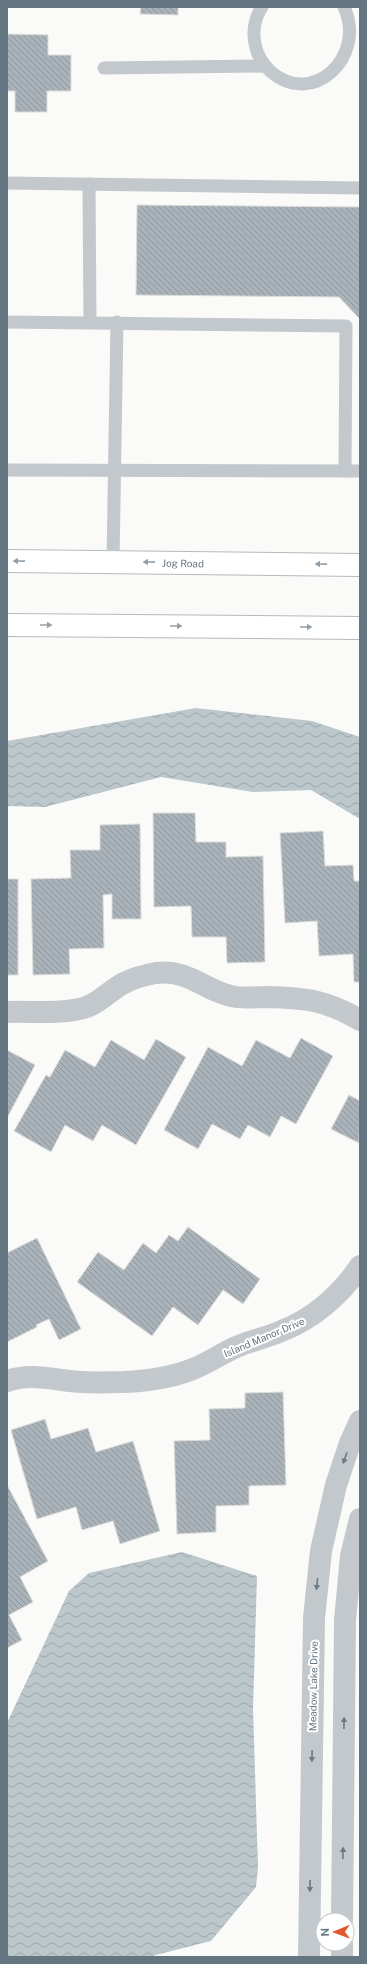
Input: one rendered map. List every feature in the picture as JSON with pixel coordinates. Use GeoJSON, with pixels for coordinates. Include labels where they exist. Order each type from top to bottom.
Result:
{"type":"FeatureCollection","features":[{"type":"Feature","properties":{"kind":"main road","name":"Jog Road"},"geometry":{"type":"LineString","coordinates":[[7,561],[360,564]]}},
{"type":"Feature","properties":{"kind":"main road"},"geometry":{"type":"LineString","coordinates":[[7,625],[360,628]]}},
{"type":"Feature","properties":{"kind":"street"},"geometry":{"type":"LineString","coordinates":[[7,1012],[69,1010],[88,1006],[106,996],[121,985],[139,976],[158,973],[178,974],[196,980],[213,990],[231,997],[294,998],[319,1001],[360,1020]]}},
{"type":"Feature","properties":{"kind":"street","name":"Island Manor Drive"},"geometry":{"type":"LineString","coordinates":[[7,1381],[20,1377],[40,1376],[82,1382],[126,1382],[192,1370],[227,1351],[279,1332],[315,1314],[345,1286],[360,1266]]}},
{"type":"Feature","properties":{"kind":"street","name":"Meadow Lake Drive"},"geometry":{"type":"LineString","coordinates":[[308,1957],[314,1618],[321,1551],[336,1485],[350,1443],[360,1421]]}},
{"type":"Feature","properties":{"kind":"street"},"geometry":{"type":"LineString","coordinates":[[342,1912],[345,1620],[351,1556],[360,1519]]}},
{"type":"Feature","properties":{"kind":"lane"},"geometry":{"type":"LineString","coordinates":[[262,7],[254,26],[254,40],[257,54],[265,66],[275,75],[288,82],[302,84],[316,82],[329,77],[340,68],[348,56],[352,42],[352,28],[348,14],[344,7]]}},
{"type":"Feature","properties":{"kind":"lane"},"geometry":{"type":"LineString","coordinates":[[104,68],[265,66]]}},
{"type":"Feature","properties":{"kind":"lane"},"geometry":{"type":"LineString","coordinates":[[7,183],[360,188]]}},
{"type":"Feature","properties":{"kind":"lane"},"geometry":{"type":"LineString","coordinates":[[89,184],[90,322]]}},
{"type":"Feature","properties":{"kind":"lane"},"geometry":{"type":"LineString","coordinates":[[7,322],[116,322],[346,326],[346,471]]}},
{"type":"Feature","properties":{"kind":"lane"},"geometry":{"type":"LineString","coordinates":[[114,562],[116,470],[116,322]]}},
{"type":"Feature","properties":{"kind":"lane"},"geometry":{"type":"LineString","coordinates":[[7,470],[360,471]]}},
{"type":"Feature","properties":{"kind":"water"},"geometry":{"type":"Polygon","coordinates":[[[196,708],[312,721],[360,737],[360,819],[311,790],[253,792],[161,777],[45,807],[7,806],[7,741],[196,708]]]}},
{"type":"Feature","properties":{"kind":"water"},"geometry":{"type":"Polygon","coordinates":[[[182,1552],[257,1576],[253,1708],[258,1867],[256,1887],[211,1941],[148,1957],[7,1957],[7,1723],[69,1591],[89,1573],[182,1552]]]}},
{"type":"Feature","properties":{"kind":"building"},"geometry":{"type":"Polygon","coordinates":[[[141,7],[178,7],[178,15],[140,14],[141,7]]]}},
{"type":"Feature","properties":{"kind":"building"},"geometry":{"type":"Polygon","coordinates":[[[7,34],[48,35],[48,55],[71,55],[71,91],[47,91],[47,112],[15,112],[15,91],[7,91],[7,34]]]}},
{"type":"Feature","properties":{"kind":"building"},"geometry":{"type":"Polygon","coordinates":[[[137,205],[360,207],[360,319],[339,297],[136,295],[137,205]]]}},
{"type":"Feature","properties":{"kind":"building"},"geometry":{"type":"Polygon","coordinates":[[[153,813],[195,813],[196,842],[226,842],[226,857],[263,856],[265,962],[227,963],[226,937],[192,937],[191,906],[154,907],[153,813]]]}},
{"type":"Feature","properties":{"kind":"building"},"geometry":{"type":"Polygon","coordinates":[[[140,824],[141,919],[112,919],[112,894],[103,895],[104,948],[69,949],[70,974],[33,975],[31,879],[71,878],[70,850],[100,850],[100,825],[140,824]]]}},
{"type":"Feature","properties":{"kind":"building"},"geometry":{"type":"Polygon","coordinates":[[[323,831],[325,866],[353,865],[354,881],[360,881],[360,982],[354,982],[353,954],[319,956],[317,921],[285,923],[280,833],[323,831]]]}},
{"type":"Feature","properties":{"kind":"building"},"geometry":{"type":"Polygon","coordinates":[[[7,879],[18,879],[18,975],[7,975],[7,879]]]}},
{"type":"Feature","properties":{"kind":"building"},"geometry":{"type":"Polygon","coordinates":[[[301,1038],[333,1056],[296,1124],[281,1116],[270,1137],[248,1125],[240,1139],[212,1124],[198,1149],[164,1130],[208,1047],[242,1066],[256,1040],[290,1058],[301,1038]]]}},
{"type":"Feature","properties":{"kind":"building"},"geometry":{"type":"Polygon","coordinates":[[[156,1039],[186,1057],[136,1145],[102,1125],[93,1141],[65,1125],[51,1152],[14,1131],[46,1075],[50,1077],[65,1050],[95,1067],[111,1040],[144,1060],[156,1039]]]}},
{"type":"Feature","properties":{"kind":"building"},"geometry":{"type":"Polygon","coordinates":[[[7,1050],[35,1065],[7,1118],[7,1050]]]}},
{"type":"Feature","properties":{"kind":"building"},"geometry":{"type":"Polygon","coordinates":[[[349,1095],[360,1101],[359,1143],[331,1129],[349,1095]]]}},
{"type":"Feature","properties":{"kind":"building"},"geometry":{"type":"Polygon","coordinates":[[[188,1227],[260,1279],[243,1304],[223,1290],[198,1325],[173,1307],[152,1336],[77,1282],[98,1252],[124,1270],[143,1243],[156,1253],[169,1235],[178,1241],[188,1227]]]}},
{"type":"Feature","properties":{"kind":"building"},"geometry":{"type":"Polygon","coordinates":[[[37,1238],[81,1329],[59,1340],[49,1319],[36,1325],[37,1327],[7,1342],[7,1253],[37,1238]]]}},
{"type":"Feature","properties":{"kind":"building"},"geometry":{"type":"Polygon","coordinates":[[[283,1392],[286,1485],[249,1486],[249,1505],[216,1506],[216,1532],[177,1534],[174,1441],[210,1440],[209,1409],[245,1408],[245,1393],[283,1392]]]}},
{"type":"Feature","properties":{"kind":"building"},"geometry":{"type":"Polygon","coordinates":[[[45,1419],[51,1439],[88,1428],[96,1452],[133,1441],[160,1531],[120,1544],[113,1521],[82,1530],[76,1507],[37,1519],[11,1430],[45,1419]]]}},
{"type":"Feature","properties":{"kind":"building"},"geometry":{"type":"Polygon","coordinates":[[[7,1485],[48,1561],[20,1577],[33,1602],[9,1615],[22,1640],[7,1648],[7,1485]]]}}]}
